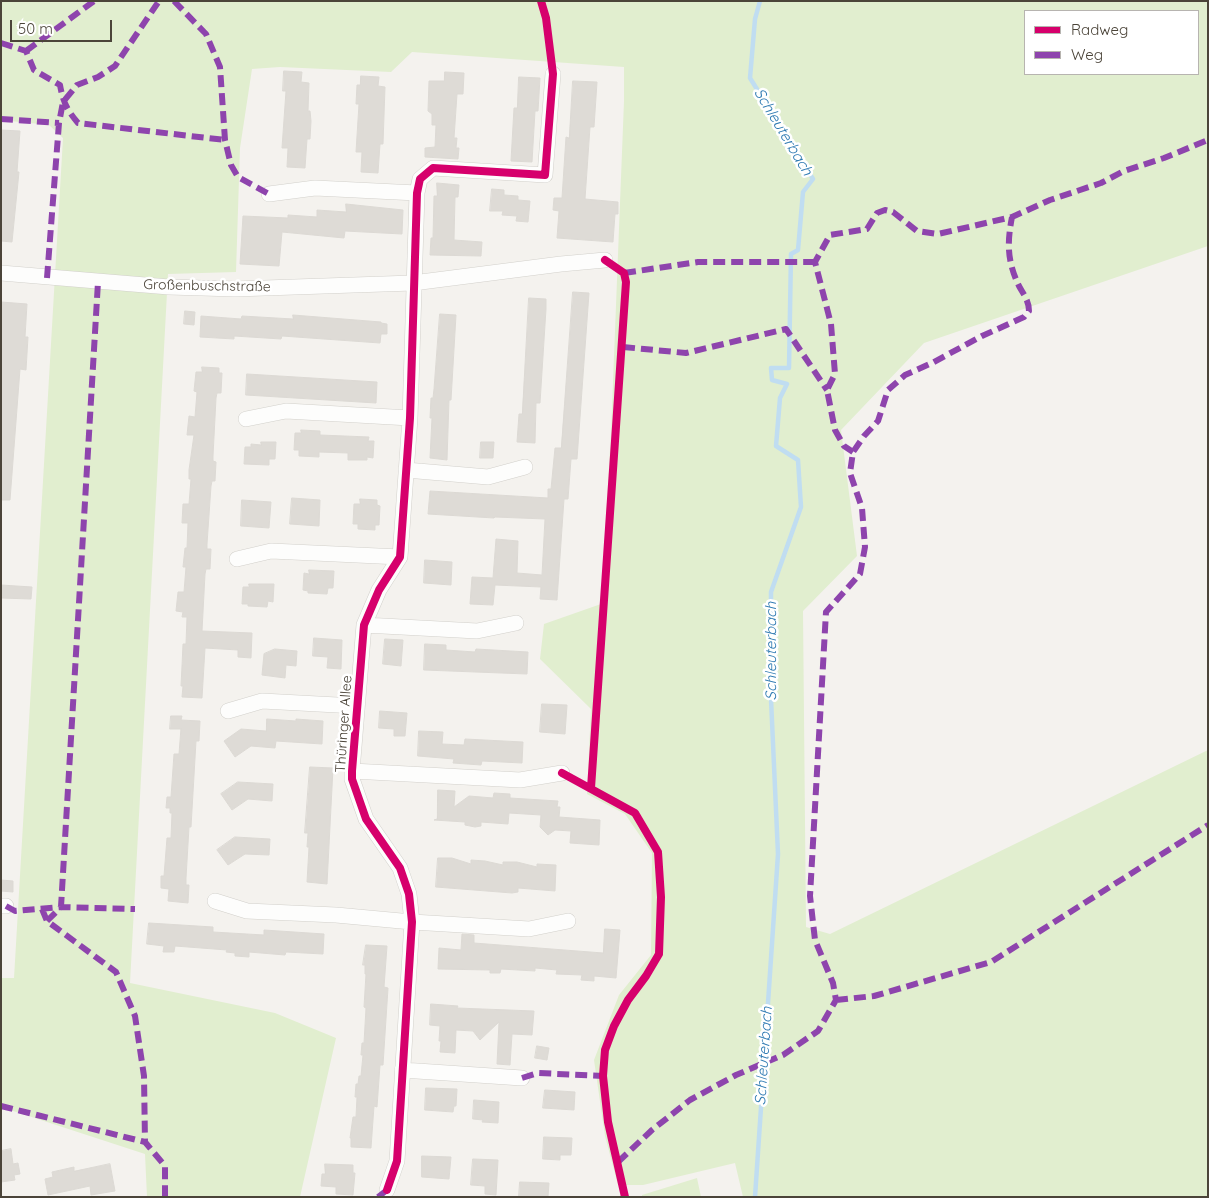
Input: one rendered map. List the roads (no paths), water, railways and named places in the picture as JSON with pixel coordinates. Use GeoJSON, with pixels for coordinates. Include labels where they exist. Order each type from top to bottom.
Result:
{"type":"FeatureCollection","features":[{"type":"Feature","properties":{"kind":"street"},"geometry":{"type":"LineString","coordinates":[[413,283],[417,193],[420,179],[433,168],[545,175],[553,74]]}},
{"type":"Feature","properties":{"kind":"street"},"geometry":{"type":"LineString","coordinates":[[269,194],[315,188],[417,193]]}},
{"type":"Feature","properties":{"kind":"street","name":"Großenbuschstraße"},"geometry":{"type":"LineString","coordinates":[[1,274],[169,287],[235,289],[413,283],[605,260]]}},
{"type":"Feature","properties":{"kind":"street","name":"Thüringer Allee"},"geometry":{"type":"LineString","coordinates":[[386,1190],[397,1161],[412,922],[409,894],[400,868],[366,819],[352,779],[352,771],[364,625],[379,590],[400,557],[410,418],[413,283]]}},
{"type":"Feature","properties":{"kind":"street"},"geometry":{"type":"LineString","coordinates":[[246,419],[286,411],[410,418]]}},
{"type":"Feature","properties":{"kind":"street"},"geometry":{"type":"LineString","coordinates":[[406,470],[488,476],[525,467]]}},
{"type":"Feature","properties":{"kind":"street"},"geometry":{"type":"LineString","coordinates":[[237,559],[271,551],[400,557]]}},
{"type":"Feature","properties":{"kind":"street"},"geometry":{"type":"LineString","coordinates":[[364,625],[477,631],[516,623]]}},
{"type":"Feature","properties":{"kind":"street","name":"Thüringer Allee"},"geometry":{"type":"LineString","coordinates":[[228,711],[262,701],[356,706]]}},
{"type":"Feature","properties":{"kind":"street","name":"Thüringer Allee"},"geometry":{"type":"LineString","coordinates":[[352,771],[520,780],[562,773]]}},
{"type":"Feature","properties":{"kind":"street"},"geometry":{"type":"LineString","coordinates":[[216,900],[247,911],[336,915],[529,929],[568,921]]}},
{"type":"Feature","properties":{"kind":"street"},"geometry":{"type":"LineString","coordinates":[[402,1070],[522,1078]]}},
{"type":"Feature","properties":{"kind":"waterway","name":"Schleuterbach"},"geometry":{"type":"LineString","coordinates":[[755,1197],[778,854],[771,699],[771,592],[801,507],[798,460],[776,446],[780,398],[787,384],[772,380],[771,368],[789,368],[791,254],[798,250],[803,192],[813,179],[750,78],[755,19],[760,1]]}}]}
